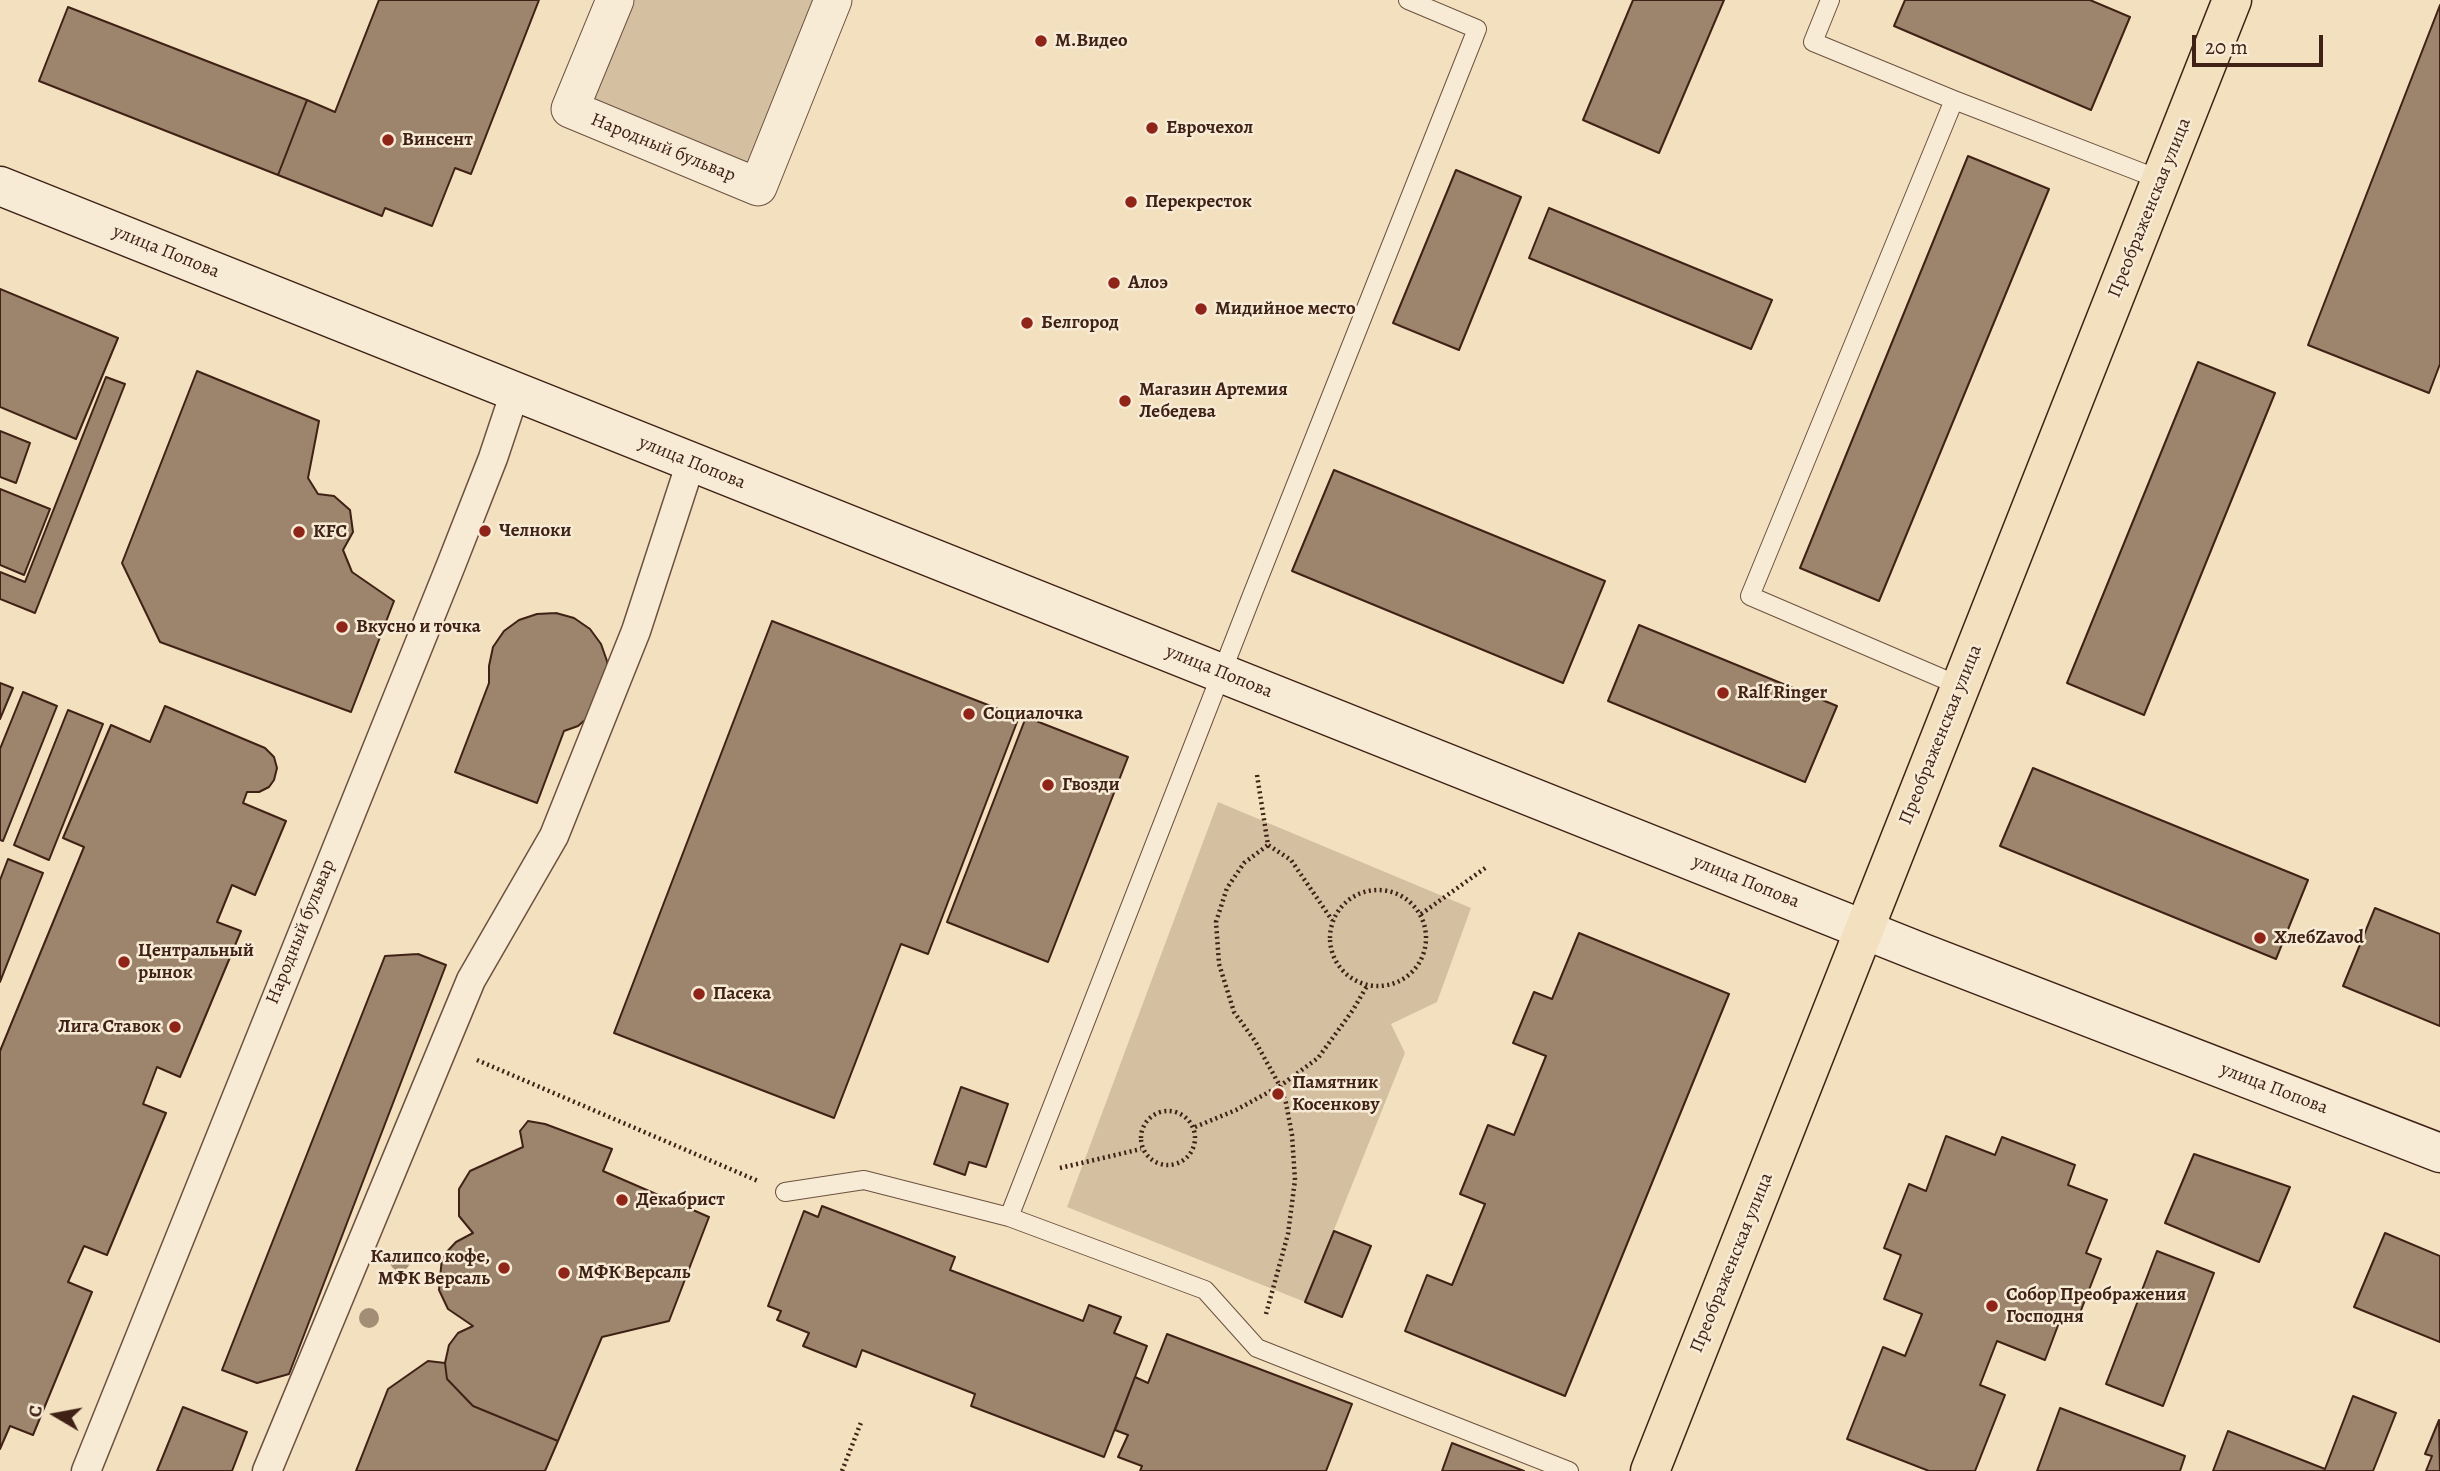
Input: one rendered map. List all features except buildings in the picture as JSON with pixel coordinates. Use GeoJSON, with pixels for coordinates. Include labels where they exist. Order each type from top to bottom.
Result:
{"type":"FeatureCollection","features":[{"type":"Feature","properties":{"kind":"main road","name":"Преображенская улица"},"geometry":{"type":"LineString","coordinates":[[1650,1471],[2232,0]]}},
{"type":"Feature","properties":{"kind":"main road","name":"улица Попова"},"geometry":{"type":"LineString","coordinates":[[0,186],[1864,929],[2440,1153]]}},
{"type":"Feature","properties":{"kind":"street","name":"Народный бульвар"},"geometry":{"type":"LineString","coordinates":[[615,0],[570,109],[758,187],[833,0]]}},
{"type":"Feature","properties":{"kind":"street","name":"Народный бульвар"},"geometry":{"type":"LineString","coordinates":[[86,1471],[493,458],[515,392]]}},
{"type":"Feature","properties":{"kind":"street"},"geometry":{"type":"LineString","coordinates":[[267,1471],[471,980],[554,836],[636,631],[691,462]]}},
{"type":"Feature","properties":{"kind":"lane"},"geometry":{"type":"LineString","coordinates":[[1009,1217],[1221,673],[1477,29],[1408,0]]}},
{"type":"Feature","properties":{"kind":"lane"},"geometry":{"type":"LineString","coordinates":[[1830,0],[1813,41],[1954,100],[2161,180]]}},
{"type":"Feature","properties":{"kind":"lane"},"geometry":{"type":"LineString","coordinates":[[1954,100],[1750,596],[1960,685]]}},
{"type":"Feature","properties":{"kind":"lane"},"geometry":{"type":"LineString","coordinates":[[785,1192],[864,1180],[1009,1217],[1205,1290],[1257,1348],[1569,1471]]}},
{"type":"Feature","properties":{"kind":"path"},"geometry":{"type":"LineString","coordinates":[[1257,775],[1268,845],[1291,860],[1332,920]]}},
{"type":"Feature","properties":{"kind":"path"},"geometry":{"type":"LineString","coordinates":[[1257,1348],[1288,1234],[1295,1180],[1292,1135],[1280,1086],[1255,1041],[1234,1012],[1219,964],[1216,922],[1227,888],[1244,863],[1268,845]]}},
{"type":"Feature","properties":{"kind":"path"},"geometry":{"type":"LineString","coordinates":[[1421,914],[1488,866]]}},
{"type":"Feature","properties":{"kind":"path"},"geometry":{"type":"LineString","coordinates":[[1374,888],[1402,894],[1421,914],[1427,941],[1418,967],[1395,984],[1367,986],[1343,972],[1330,948],[1332,920],[1348,898],[1374,888]]}},
{"type":"Feature","properties":{"kind":"path"},"geometry":{"type":"LineString","coordinates":[[1195,1127],[1236,1110],[1280,1086],[1318,1058],[1367,986]]}},
{"type":"Feature","properties":{"kind":"path"},"geometry":{"type":"LineString","coordinates":[[444,1046],[785,1192]]}},
{"type":"Feature","properties":{"kind":"path"},"geometry":{"type":"LineString","coordinates":[[1157,1111],[1179,1111],[1195,1127],[1195,1149],[1179,1165],[1157,1165],[1141,1149],[1141,1127],[1157,1111]]}},
{"type":"Feature","properties":{"kind":"path"},"geometry":{"type":"LineString","coordinates":[[1024,1177],[1141,1149]]}},
{"type":"Feature","properties":{"kind":"path"},"geometry":{"type":"LineString","coordinates":[[842,1471],[862,1420]]}},
{"type":"Feature","properties":{"kind":"shaded area"},"geometry":{"type":"Polygon","coordinates":[[[617,0],[829,0],[756,182],[573,108],[617,0]]]}},
{"type":"Feature","properties":{"kind":"shaded area"},"geometry":{"type":"Polygon","coordinates":[[[1218,802],[1471,908],[1437,1002],[1391,1024],[1405,1053],[1305,1302],[1067,1207],[1218,802]]]}},
{"type":"Feature","properties":{"kind":"place","name":"М.Видео"},"geometry":{"type":"Point","coordinates":[1041,41]}},
{"type":"Feature","properties":{"kind":"place","name":"Еврочехол"},"geometry":{"type":"Point","coordinates":[1152,128]}},
{"type":"Feature","properties":{"kind":"place","name":"Винсент"},"geometry":{"type":"Point","coordinates":[388,140]}},
{"type":"Feature","properties":{"kind":"place","name":"Перекресток"},"geometry":{"type":"Point","coordinates":[1131,202]}},
{"type":"Feature","properties":{"kind":"place","name":"Алоэ"},"geometry":{"type":"Point","coordinates":[1114,283]}},
{"type":"Feature","properties":{"kind":"place","name":"Мидийное место"},"geometry":{"type":"Point","coordinates":[1201,309]}},
{"type":"Feature","properties":{"kind":"place","name":"Белгород"},"geometry":{"type":"Point","coordinates":[1027,323]}},
{"type":"Feature","properties":{"kind":"place","name":"Магазин Артемия Лебедева"},"geometry":{"type":"Point","coordinates":[1125,401]}},
{"type":"Feature","properties":{"kind":"place","name":"Челноки"},"geometry":{"type":"Point","coordinates":[485,531]}},
{"type":"Feature","properties":{"kind":"place","name":"KFC"},"geometry":{"type":"Point","coordinates":[299,532]}},
{"type":"Feature","properties":{"kind":"place","name":"Вкусно и точка"},"geometry":{"type":"Point","coordinates":[342,627]}},
{"type":"Feature","properties":{"kind":"place","name":"Ralf Ringer"},"geometry":{"type":"Point","coordinates":[1723,693]}},
{"type":"Feature","properties":{"kind":"place","name":"Социалочка"},"geometry":{"type":"Point","coordinates":[969,714]}},
{"type":"Feature","properties":{"kind":"place","name":"Гвозди"},"geometry":{"type":"Point","coordinates":[1048,785]}},
{"type":"Feature","properties":{"kind":"place","name":"ХлебZavod"},"geometry":{"type":"Point","coordinates":[2260,938]}},
{"type":"Feature","properties":{"kind":"place","name":"Центральный рынок"},"geometry":{"type":"Point","coordinates":[124,962]}},
{"type":"Feature","properties":{"kind":"place","name":"Пасека"},"geometry":{"type":"Point","coordinates":[699,994]}},
{"type":"Feature","properties":{"kind":"place","name":"Лига Ставок"},"geometry":{"type":"Point","coordinates":[175,1027]}},
{"type":"Feature","properties":{"kind":"place","name":"Памятник Косенкову"},"geometry":{"type":"Point","coordinates":[1278,1094]}},
{"type":"Feature","properties":{"kind":"place","name":"Декабрист"},"geometry":{"type":"Point","coordinates":[622,1200]}},
{"type":"Feature","properties":{"kind":"place","name":"Калипсо кофе, МФК Версаль"},"geometry":{"type":"Point","coordinates":[504,1268]}},
{"type":"Feature","properties":{"kind":"place","name":"МФК Версаль"},"geometry":{"type":"Point","coordinates":[564,1273]}},
{"type":"Feature","properties":{"kind":"place","name":"Собор Преображения Господня"},"geometry":{"type":"Point","coordinates":[1992,1306]}}]}
